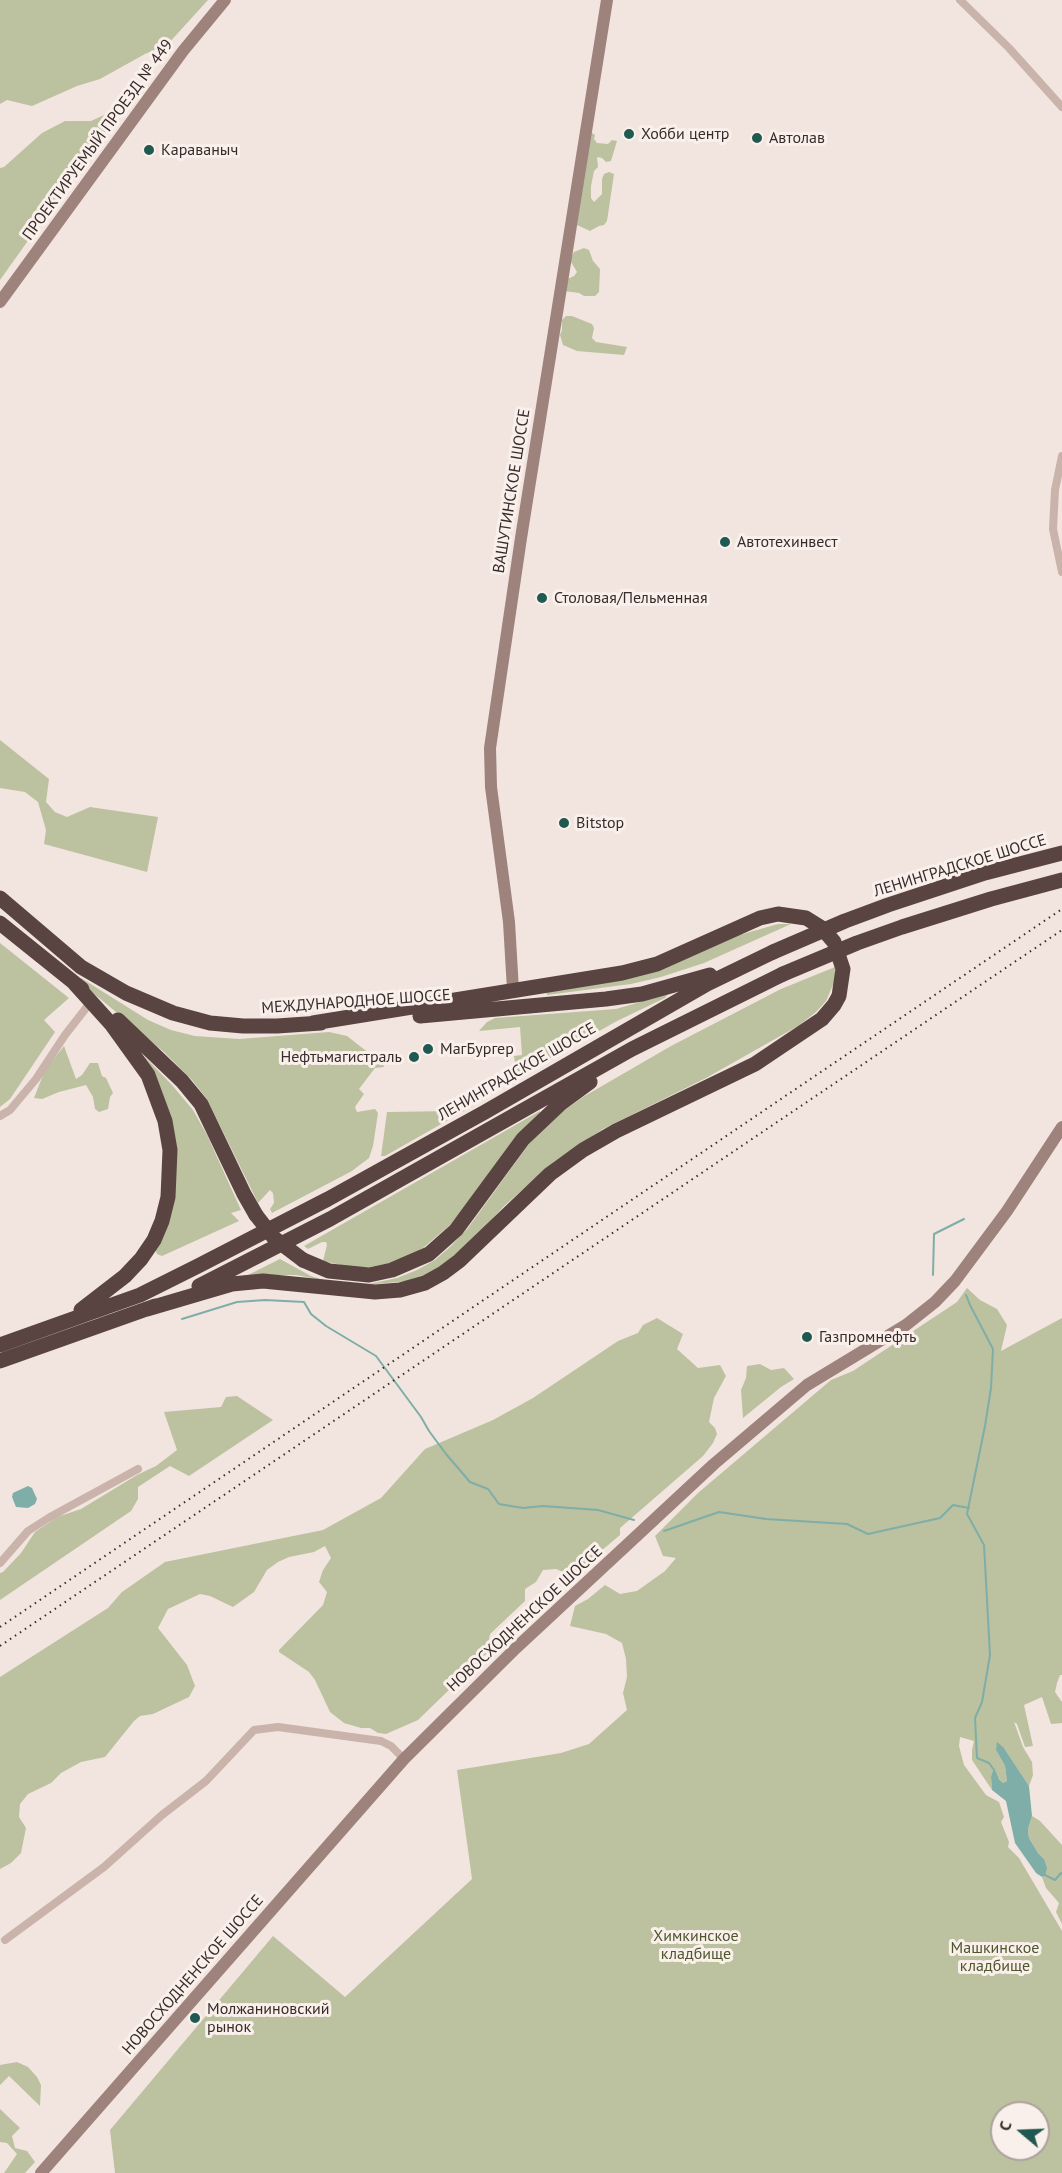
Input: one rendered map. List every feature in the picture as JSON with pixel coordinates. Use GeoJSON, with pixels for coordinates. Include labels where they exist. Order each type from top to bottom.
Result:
{"type":"FeatureCollection","features":[{"type":"Feature","properties":{"kind":"highway","name":"ЛЕНИНГРАДСКОЕ ШОССЕ"},"geometry":{"type":"LineString","coordinates":[[0,1345],[140,1295],[328,1199],[476,1118],[659,1011],[747,964],[845,921],[985,873],[1062,854]]}},
{"type":"Feature","properties":{"kind":"highway"},"geometry":{"type":"LineString","coordinates":[[147,1310],[208,1282],[330,1219],[611,1061],[783,974],[902,927],[1062,880]]}},
{"type":"Feature","properties":{"kind":"highway","name":"МЕЖДУНАРОДНОЕ ШОССЕ"},"geometry":{"type":"LineString","coordinates":[[0,898],[81,967],[126,993],[173,1013],[210,1023],[243,1026],[277,1026],[502,1010],[606,999],[642,994],[747,964]]}},
{"type":"Feature","properties":{"kind":"highway"},"geometry":{"type":"LineString","coordinates":[[0,1361],[147,1310],[232,1284],[263,1281],[375,1292],[400,1290],[425,1283],[459,1261],[550,1174],[583,1150],[616,1131],[754,1065],[822,1019],[834,1005],[842,987],[843,969],[838,950],[822,928],[806,918],[778,914],[760,918],[697,947],[622,974],[313,1023]]}},
{"type":"Feature","properties":{"kind":"highway"},"geometry":{"type":"LineString","coordinates":[[0,923],[95,999],[182,1081],[201,1104],[256,1215],[274,1238],[303,1260],[329,1271],[369,1275],[392,1270],[429,1254],[456,1230],[523,1139],[560,1104],[594,1079],[664,1035]]}},
{"type":"Feature","properties":{"kind":"highway"},"geometry":{"type":"LineString","coordinates":[[64,1322],[103,1295],[141,1259],[162,1221],[170,1176],[170,1150],[165,1121],[148,1075],[112,1025],[75,984]]}},
{"type":"Feature","properties":{"kind":"main road","name":"ПРОЕКТИРУЕМЫЙ ПРОЕЗД № 449"},"geometry":{"type":"LineString","coordinates":[[0,302],[183,51],[225,0]]}},
{"type":"Feature","properties":{"kind":"main road","name":"ВАШУТИНСКОЕ ШОССЕ"},"geometry":{"type":"LineString","coordinates":[[513,990],[509,922],[491,787],[490,748],[521,538],[607,0]]}},
{"type":"Feature","properties":{"kind":"main road","name":"НОВОСХОДНЕНСКОЕ ШОССЕ"},"geometry":{"type":"LineString","coordinates":[[41,2173],[404,1759],[516,1648],[714,1464],[807,1385],[906,1325],[935,1302],[970,1263],[1062,1127]]}},
{"type":"Feature","properties":{"kind":"street"},"geometry":{"type":"LineString","coordinates":[[960,0],[1009,48],[1062,107]]}},
{"type":"Feature","properties":{"kind":"street"},"geometry":{"type":"LineString","coordinates":[[1062,456],[1055,490],[1053,529],[1062,572]]}},
{"type":"Feature","properties":{"kind":"street"},"geometry":{"type":"LineString","coordinates":[[0,1116],[10,1110],[36,1078],[90,1003]]}},
{"type":"Feature","properties":{"kind":"street"},"geometry":{"type":"LineString","coordinates":[[0,1563],[28,1531],[138,1469]]}},
{"type":"Feature","properties":{"kind":"street"},"geometry":{"type":"LineString","coordinates":[[5,1940],[104,1867],[162,1815],[206,1781],[254,1730],[278,1727],[381,1742],[391,1746],[404,1759]]}},
{"type":"Feature","properties":{"kind":"green space"},"geometry":{"type":"Polygon","coordinates":[[[0,0],[208,0],[168,44],[100,79],[77,86],[32,106],[7,100],[0,104],[0,0]]]}},
{"type":"Feature","properties":{"kind":"green space"},"geometry":{"type":"Polygon","coordinates":[[[115,110],[109,127],[0,280],[0,168],[42,133],[65,121],[91,121],[115,110]]]}},
{"type":"Feature","properties":{"kind":"green space"},"geometry":{"type":"Polygon","coordinates":[[[592,133],[597,143],[608,144],[612,140],[617,141],[611,161],[606,162],[597,157],[598,167],[594,171],[591,186],[591,198],[594,202],[602,194],[604,174],[609,172],[614,174],[607,221],[604,225],[590,231],[577,225],[589,135],[592,133]]]}},
{"type":"Feature","properties":{"kind":"green space"},"geometry":{"type":"Polygon","coordinates":[[[584,248],[589,250],[593,261],[600,269],[599,292],[595,296],[564,291],[565,280],[577,272],[571,262],[571,257],[574,252],[584,248]]]}},
{"type":"Feature","properties":{"kind":"green space"},"geometry":{"type":"Polygon","coordinates":[[[566,316],[592,324],[594,328],[592,338],[596,342],[627,347],[624,355],[577,351],[563,345],[560,335],[562,320],[566,316]]]}},
{"type":"Feature","properties":{"kind":"green space"},"geometry":{"type":"Polygon","coordinates":[[[0,740],[49,779],[46,802],[55,812],[67,817],[90,807],[158,817],[147,872],[44,844],[46,830],[38,802],[25,792],[0,788],[0,740]]]}},
{"type":"Feature","properties":{"kind":"green space"},"geometry":{"type":"Polygon","coordinates":[[[778,924],[791,924],[704,963],[661,977],[631,984],[547,995],[546,990],[778,924]]]}},
{"type":"Feature","properties":{"kind":"green space"},"geometry":{"type":"Polygon","coordinates":[[[0,943],[69,998],[44,1020],[55,1032],[10,1099],[0,1107],[0,943]]]}},
{"type":"Feature","properties":{"kind":"green space"},"geometry":{"type":"Polygon","coordinates":[[[835,967],[835,980],[826,1001],[798,1026],[706,1078],[603,1129],[555,1161],[443,1265],[426,1275],[408,1281],[364,1285],[397,1278],[435,1260],[468,1228],[531,1141],[556,1116],[583,1097],[671,1046],[781,989],[835,967]]]}},
{"type":"Feature","properties":{"kind":"green space"},"geometry":{"type":"Polygon","coordinates":[[[81,978],[148,1020],[171,1030],[195,1036],[239,1039],[329,1032],[347,1036],[384,1067],[375,1068],[359,1089],[364,1094],[355,1107],[357,1112],[375,1109],[378,1113],[369,1158],[352,1171],[272,1213],[270,1209],[274,1203],[273,1193],[270,1190],[258,1203],[207,1099],[192,1080],[164,1052],[80,982],[81,978]]]}},
{"type":"Feature","properties":{"kind":"green space"},"geometry":{"type":"Polygon","coordinates":[[[668,994],[665,998],[617,1021],[517,1077],[514,1056],[522,1055],[520,1027],[479,1031],[487,1022],[495,1018],[616,1009],[668,994]]]}},
{"type":"Feature","properties":{"kind":"green space"},"geometry":{"type":"Polygon","coordinates":[[[64,1046],[76,1079],[82,1075],[90,1063],[98,1063],[102,1076],[106,1078],[113,1093],[108,1109],[99,1112],[95,1109],[93,1097],[86,1085],[42,1099],[34,1098],[45,1070],[64,1046]]]}},
{"type":"Feature","properties":{"kind":"green space"},"geometry":{"type":"Polygon","coordinates":[[[144,1056],[193,1110],[207,1135],[241,1210],[231,1213],[239,1221],[162,1256],[157,1254],[155,1249],[171,1117],[155,1075],[144,1056]]]}},
{"type":"Feature","properties":{"kind":"green space"},"geometry":{"type":"Polygon","coordinates":[[[466,1104],[473,1106],[385,1156],[381,1156],[387,1112],[453,1111],[466,1104]]]}},
{"type":"Feature","properties":{"kind":"green space"},"geometry":{"type":"Polygon","coordinates":[[[540,1111],[450,1225],[423,1248],[408,1257],[370,1267],[350,1267],[323,1261],[326,1242],[308,1249],[304,1246],[540,1111]]]}},
{"type":"Feature","properties":{"kind":"green space"},"geometry":{"type":"Polygon","coordinates":[[[280,1259],[311,1276],[327,1281],[296,1275],[248,1275],[280,1259]]]}},
{"type":"Feature","properties":{"kind":"green space"},"geometry":{"type":"Polygon","coordinates":[[[967,1288],[980,1300],[997,1309],[1007,1325],[1001,1351],[1062,1318],[1062,1675],[1060,1675],[1055,1692],[1062,1702],[1062,1723],[1051,1724],[1042,1697],[1024,1705],[1033,1746],[1025,1747],[1017,1724],[1014,1722],[1023,1747],[1032,1762],[1033,1775],[1029,1786],[1004,1748],[996,1750],[1005,1766],[1007,1781],[1003,1783],[996,1775],[991,1777],[992,1790],[972,1760],[974,1741],[960,1737],[959,1746],[964,1765],[986,1795],[999,1802],[1004,1817],[1001,1822],[1009,1842],[1008,1847],[1019,1858],[1062,1931],[1062,2173],[115,2173],[110,2130],[273,1936],[345,1997],[472,1879],[457,1770],[561,1753],[589,1744],[627,1710],[623,1693],[627,1677],[626,1659],[622,1643],[606,1634],[570,1626],[575,1606],[605,1585],[620,1594],[637,1591],[665,1571],[676,1558],[663,1556],[655,1536],[698,1493],[831,1380],[853,1371],[957,1302],[967,1288]]]}},
{"type":"Feature","properties":{"kind":"green space"},"geometry":{"type":"Polygon","coordinates":[[[657,1318],[683,1334],[677,1349],[698,1368],[720,1365],[726,1376],[714,1398],[709,1422],[717,1434],[713,1443],[703,1456],[620,1528],[620,1535],[575,1573],[568,1574],[556,1569],[543,1570],[536,1582],[525,1589],[525,1601],[490,1634],[486,1654],[418,1720],[386,1734],[344,1723],[330,1712],[309,1672],[279,1652],[323,1605],[327,1592],[319,1582],[331,1558],[325,1546],[314,1552],[289,1557],[267,1570],[254,1592],[233,1607],[210,1596],[200,1594],[168,1609],[158,1628],[187,1665],[195,1686],[189,1697],[153,1714],[140,1716],[105,1757],[81,1762],[61,1773],[51,1783],[28,1794],[20,1804],[19,1817],[26,1828],[21,1853],[11,1863],[0,1869],[0,1677],[108,1608],[122,1592],[165,1562],[323,1530],[381,1498],[425,1449],[493,1420],[533,1398],[618,1341],[638,1333],[643,1325],[657,1318]]]}},
{"type":"Feature","properties":{"kind":"green space"},"geometry":{"type":"Polygon","coordinates":[[[760,1364],[771,1370],[784,1368],[794,1379],[743,1418],[741,1390],[746,1378],[747,1366],[760,1364]]]}},
{"type":"Feature","properties":{"kind":"green space"},"geometry":{"type":"Polygon","coordinates":[[[237,1396],[273,1420],[189,1476],[170,1466],[138,1487],[138,1499],[131,1511],[0,1600],[0,1573],[21,1553],[35,1532],[57,1517],[81,1509],[156,1466],[177,1450],[164,1412],[221,1407],[226,1397],[237,1396]]]}},
{"type":"Feature","properties":{"kind":"green space"},"geometry":{"type":"Polygon","coordinates":[[[1032,1816],[1040,1821],[1062,1845],[1062,1924],[1056,1912],[1059,1903],[1046,1888],[1042,1877],[1045,1876],[1044,1859],[1029,1838],[1028,1829],[1032,1816]]]}},
{"type":"Feature","properties":{"kind":"green space"},"geometry":{"type":"Polygon","coordinates":[[[17,2062],[28,2067],[37,2077],[41,2085],[40,2106],[9,2076],[0,2085],[0,2065],[17,2062]]]}},
{"type":"Feature","properties":{"kind":"green space"},"geometry":{"type":"Polygon","coordinates":[[[0,2109],[20,2128],[12,2136],[15,2148],[27,2151],[35,2162],[25,2173],[4,2173],[17,2154],[7,2143],[0,2142],[0,2109]]]}},
{"type":"Feature","properties":{"kind":"water"},"geometry":{"type":"Polygon","coordinates":[[[28,1486],[32,1488],[37,1499],[35,1504],[28,1508],[16,1507],[12,1497],[13,1493],[28,1486]]]}},
{"type":"Feature","properties":{"kind":"water"},"geometry":{"type":"Polygon","coordinates":[[[997,1742],[1004,1748],[1029,1786],[1032,1816],[1028,1829],[1029,1838],[1044,1859],[1047,1868],[1045,1876],[1042,1877],[1036,1873],[1015,1843],[1006,1801],[992,1790],[991,1777],[994,1768],[1003,1783],[1007,1781],[1005,1766],[996,1750],[997,1742]]]}},
{"type":"Feature","properties":{"kind":"waterway"},"geometry":{"type":"LineString","coordinates":[[933,1275],[934,1234],[964,1219]]}},
{"type":"Feature","properties":{"kind":"waterway"},"geometry":{"type":"LineString","coordinates":[[966,1295],[993,1349],[991,1388],[967,1514],[984,1545],[990,1655],[982,1702],[975,1718],[977,1758],[989,1763],[994,1770]]}},
{"type":"Feature","properties":{"kind":"waterway"},"geometry":{"type":"LineString","coordinates":[[182,1319],[237,1302],[265,1300],[304,1302],[311,1314],[326,1326],[376,1356],[446,1454],[470,1482],[488,1489],[499,1504],[523,1508],[543,1506],[598,1510],[634,1520]]}},
{"type":"Feature","properties":{"kind":"waterway"},"geometry":{"type":"LineString","coordinates":[[664,1531],[719,1512],[766,1519],[847,1524],[868,1534],[940,1518],[953,1505],[969,1508]]}},
{"type":"Feature","properties":{"kind":"waterway"},"geometry":{"type":"LineString","coordinates":[[1043,1874],[1055,1880],[1062,1874]]}},
{"type":"Feature","properties":{"kind":"railway"},"geometry":{"type":"LineString","coordinates":[[0,1627],[1062,909]]}},
{"type":"Feature","properties":{"kind":"railway"},"geometry":{"type":"LineString","coordinates":[[0,1646],[1062,930]]}},
{"type":"Feature","properties":{"kind":"place","name":"Хобби центр"},"geometry":{"type":"Point","coordinates":[629,134]}},
{"type":"Feature","properties":{"kind":"place","name":"Автолав"},"geometry":{"type":"Point","coordinates":[757,138]}},
{"type":"Feature","properties":{"kind":"place","name":"Караваныч"},"geometry":{"type":"Point","coordinates":[149,150]}},
{"type":"Feature","properties":{"kind":"place","name":"Автотехинвест"},"geometry":{"type":"Point","coordinates":[725,542]}},
{"type":"Feature","properties":{"kind":"place","name":"Столовая/Пельменная"},"geometry":{"type":"Point","coordinates":[542,598]}},
{"type":"Feature","properties":{"kind":"place","name":"Bitstop"},"geometry":{"type":"Point","coordinates":[564,823]}},
{"type":"Feature","properties":{"kind":"place","name":"МагБургер"},"geometry":{"type":"Point","coordinates":[428,1049]}},
{"type":"Feature","properties":{"kind":"place","name":"Нефтьмагистраль"},"geometry":{"type":"Point","coordinates":[414,1057]}},
{"type":"Feature","properties":{"kind":"place","name":"Газпромнефть"},"geometry":{"type":"Point","coordinates":[807,1337]}},
{"type":"Feature","properties":{"kind":"place","name":"Молжаниновский рынок"},"geometry":{"type":"Point","coordinates":[195,2018]}},
{"type":"Feature","properties":{"kind":"park label","name":"Химкинское кладбище"},"geometry":{"type":"Point","coordinates":[696,1945]}},
{"type":"Feature","properties":{"kind":"park label","name":"Машкинское кладбище"},"geometry":{"type":"Point","coordinates":[995,1957]}}]}
